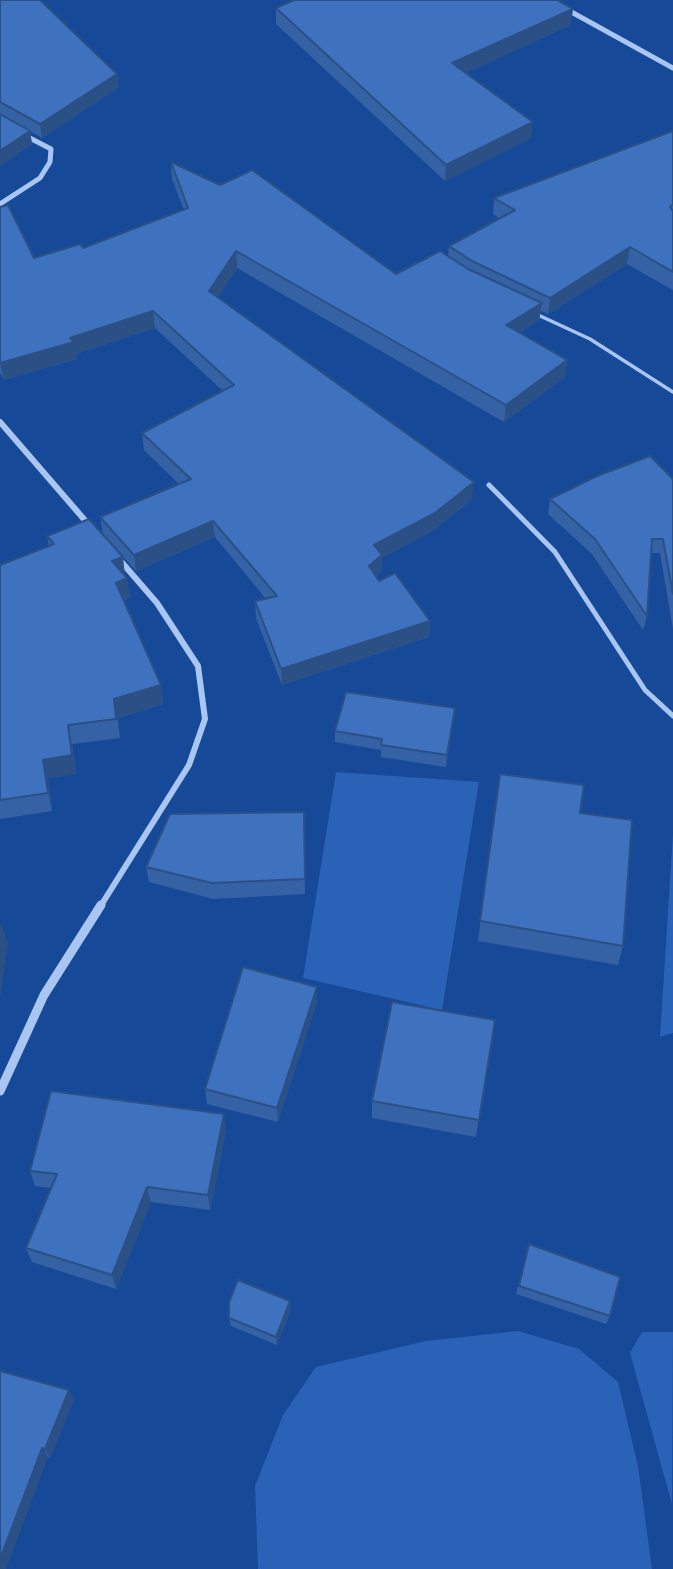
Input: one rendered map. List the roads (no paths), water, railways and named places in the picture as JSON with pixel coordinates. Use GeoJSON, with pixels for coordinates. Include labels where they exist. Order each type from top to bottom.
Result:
{"type":"FeatureCollection","features":[{"type":"Feature","properties":{"kind":"street"},"geometry":{"type":"LineString","coordinates":[[555,4],[673,68]]}},
{"type":"Feature","properties":{"kind":"street"},"geometry":{"type":"LineString","coordinates":[[0,204],[40,178],[50,162],[51,149],[19,132]]}},
{"type":"Feature","properties":{"kind":"street"},"geometry":{"type":"LineString","coordinates":[[0,422],[95,532]]}},
{"type":"Feature","properties":{"kind":"street"},"geometry":{"type":"LineString","coordinates":[[0,1091],[44,995],[189,765],[205,719],[198,666],[157,603],[113,552]]}},
{"type":"Feature","properties":{"kind":"lane"},"geometry":{"type":"LineString","coordinates":[[529,310],[590,339],[673,392]]}},
{"type":"Feature","properties":{"kind":"lane"},"geometry":{"type":"LineString","coordinates":[[489,485],[555,552],[645,691],[673,716]]}}]}
